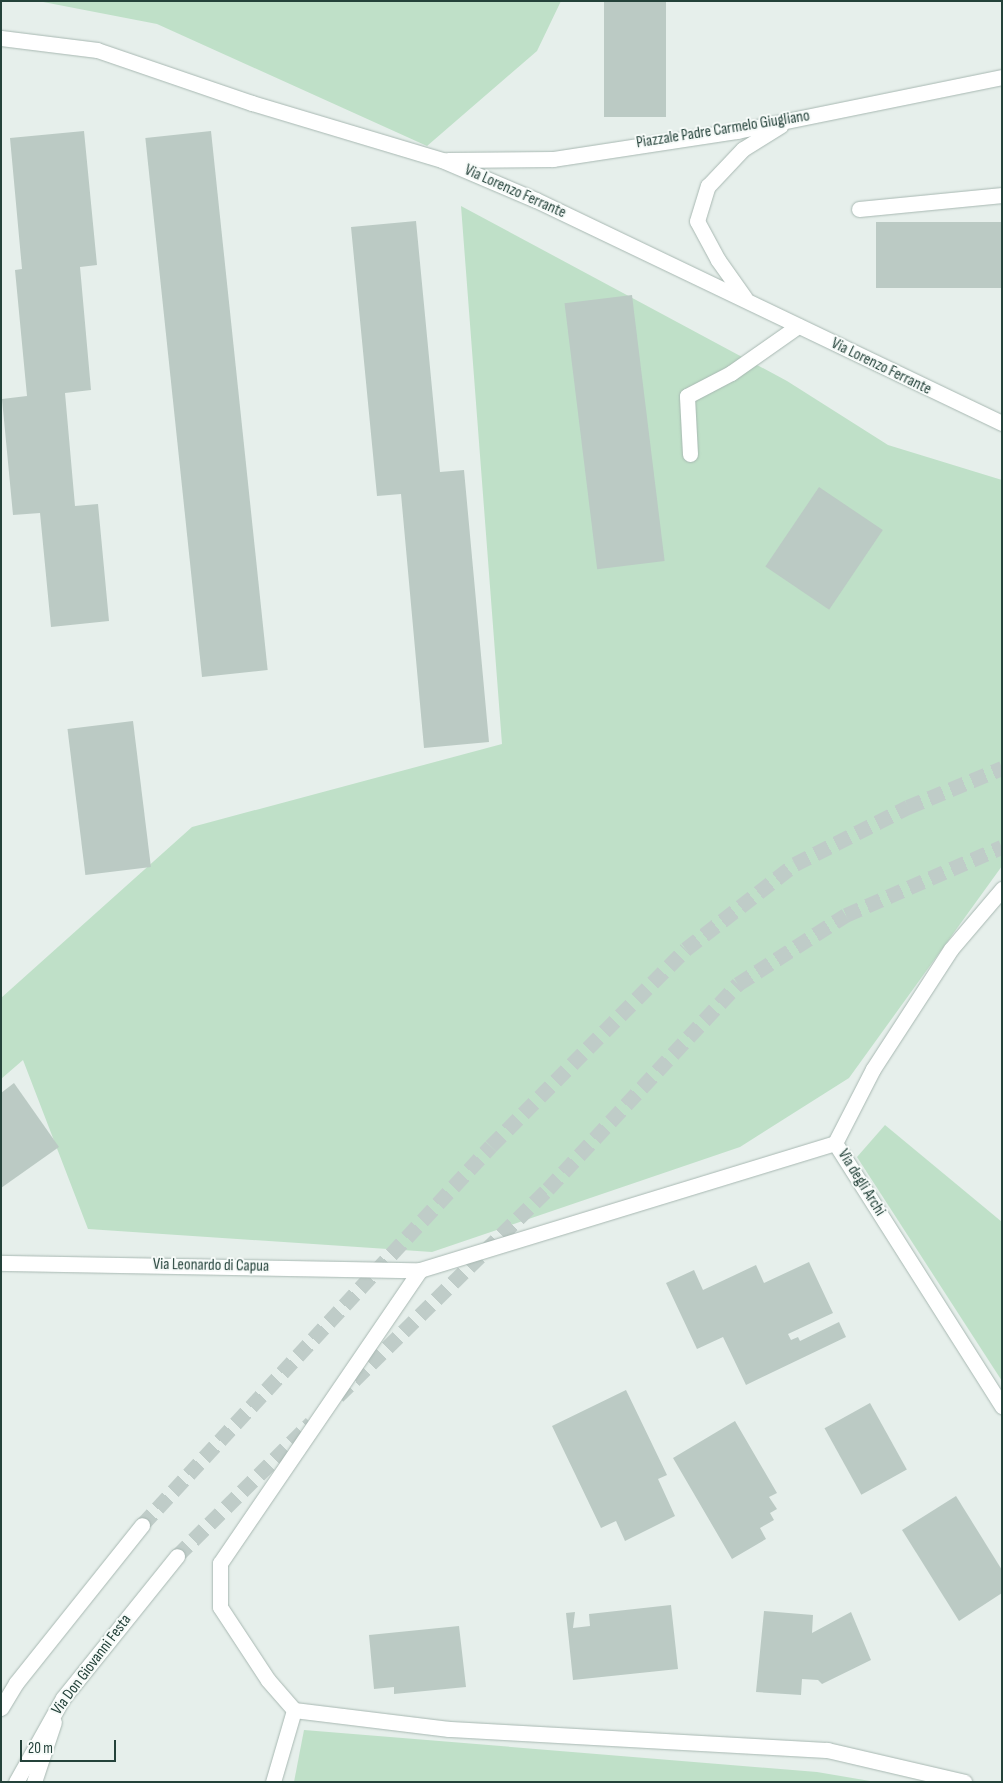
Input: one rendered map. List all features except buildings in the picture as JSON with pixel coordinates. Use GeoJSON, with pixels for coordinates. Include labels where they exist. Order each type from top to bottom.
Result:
{"type":"FeatureCollection","features":[{"type":"Feature","properties":{"kind":"street","name":"Via Lorenzo Ferrante"},"geometry":{"type":"LineString","coordinates":[[1,38],[97,50],[252,103],[442,160],[536,200],[745,298],[798,326],[1002,423]]}},
{"type":"Feature","properties":{"kind":"street","name":"Piazzale Padre Carmelo Giugliano"},"geometry":{"type":"LineString","coordinates":[[442,160],[553,159],[790,120],[1002,77]]}},
{"type":"Feature","properties":{"kind":"street"},"geometry":{"type":"LineString","coordinates":[[745,298],[718,260],[697,221],[708,186],[743,149],[790,120]]}},
{"type":"Feature","properties":{"kind":"street"},"geometry":{"type":"LineString","coordinates":[[859,209],[1002,195]]}},
{"type":"Feature","properties":{"kind":"street"},"geometry":{"type":"LineString","coordinates":[[690,454],[687,396],[731,373],[798,326]]}},
{"type":"Feature","properties":{"kind":"street","name":"Via degli Archi"},"geometry":{"type":"LineString","coordinates":[[1002,889],[952,949],[873,1069],[835,1142],[1002,1406]]}},
{"type":"Feature","properties":{"kind":"street","name":"Via Leonardo di Capua"},"geometry":{"type":"LineString","coordinates":[[1,1263],[420,1270],[835,1142]]}},
{"type":"Feature","properties":{"kind":"street"},"geometry":{"type":"LineString","coordinates":[[420,1270],[220,1563],[220,1607],[268,1680],[294,1710],[449,1729],[827,1750],[964,1782]]}},
{"type":"Feature","properties":{"kind":"street"},"geometry":{"type":"LineString","coordinates":[[1,1708],[16,1683],[142,1525]]}},
{"type":"Feature","properties":{"kind":"street","name":"Via Don Giovanni Festa"},"geometry":{"type":"LineString","coordinates":[[16,1782],[63,1698],[177,1556]]}},
{"type":"Feature","properties":{"kind":"street"},"geometry":{"type":"LineString","coordinates":[[34,1782],[63,1698]]}},
{"type":"Feature","properties":{"kind":"street"},"geometry":{"type":"LineString","coordinates":[[274,1782],[294,1710]]}},
{"type":"Feature","properties":{"kind":"green space"},"geometry":{"type":"Polygon","coordinates":[[[38,1],[561,1],[537,51],[427,146],[157,24],[38,1]]]}},
{"type":"Feature","properties":{"kind":"green space"},"geometry":{"type":"Polygon","coordinates":[[[461,206],[787,381],[888,445],[1002,480],[1002,866],[849,1078],[740,1147],[432,1252],[88,1229],[23,1060],[1,1079],[1,998],[192,827],[502,744],[461,206]]]}},
{"type":"Feature","properties":{"kind":"green space"},"geometry":{"type":"Polygon","coordinates":[[[885,1125],[1002,1222],[1002,1381],[857,1157],[885,1125]]]}},
{"type":"Feature","properties":{"kind":"green space"},"geometry":{"type":"Polygon","coordinates":[[[304,1730],[817,1772],[876,1782],[294,1782],[304,1730]]]}},
{"type":"Feature","properties":{"kind":"tunnel"},"geometry":{"type":"LineString","coordinates":[[142,1525],[491,1146],[686,949],[795,864],[908,807],[1002,768]]}},
{"type":"Feature","properties":{"kind":"tunnel"},"geometry":{"type":"LineString","coordinates":[[338,1396],[548,1189],[738,984],[846,915],[1002,847]]}},
{"type":"Feature","properties":{"kind":"tunnel"},"geometry":{"type":"LineString","coordinates":[[177,1556],[311,1423]]}}]}
